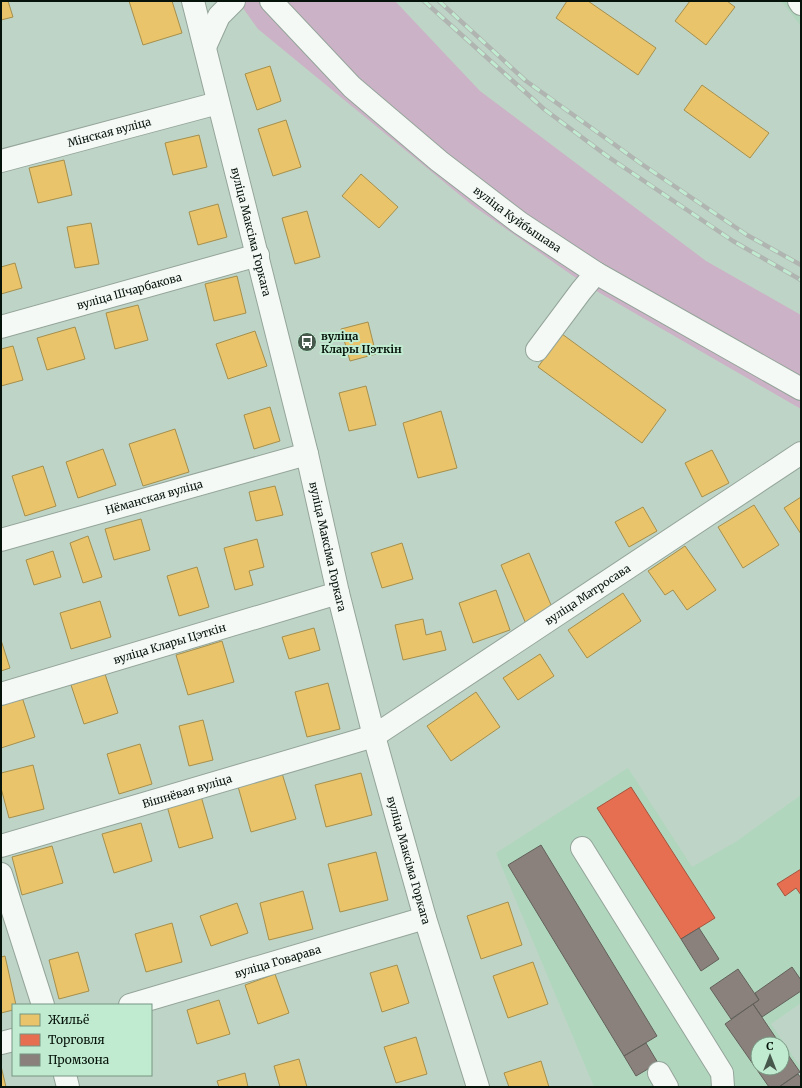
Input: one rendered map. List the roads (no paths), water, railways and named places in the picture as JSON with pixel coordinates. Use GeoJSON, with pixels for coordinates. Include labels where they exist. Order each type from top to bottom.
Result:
{"type":"FeatureCollection","features":[{"type":"Feature","properties":{"kind":"street","name":"вуліца Максіма Горкага"},"geometry":{"type":"LineString","coordinates":[[193,1],[258,255],[307,454],[338,593],[374,736],[425,918],[478,1087]]}},
{"type":"Feature","properties":{"kind":"street"},"geometry":{"type":"LineString","coordinates":[[205,47],[219,16],[234,1]]}},
{"type":"Feature","properties":{"kind":"street","name":"вуліца Куйбышава"},"geometry":{"type":"LineString","coordinates":[[271,1],[352,87],[439,161],[520,223],[596,273],[801,389]]}},
{"type":"Feature","properties":{"kind":"street","name":"Мінская вуліца"},"geometry":{"type":"LineString","coordinates":[[1,161],[218,103]]}},
{"type":"Feature","properties":{"kind":"street","name":"вуліца Шчарбакова"},"geometry":{"type":"LineString","coordinates":[[1,327],[258,255]]}},
{"type":"Feature","properties":{"kind":"street"},"geometry":{"type":"LineString","coordinates":[[537,350],[596,273]]}},
{"type":"Feature","properties":{"kind":"street","name":"вуліца Матросава"},"geometry":{"type":"LineString","coordinates":[[374,736],[801,453]]}},
{"type":"Feature","properties":{"kind":"street","name":"Нёманская вуліца"},"geometry":{"type":"LineString","coordinates":[[1,540],[307,454]]}},
{"type":"Feature","properties":{"kind":"street","name":"вуліца Клары Цэткін"},"geometry":{"type":"LineString","coordinates":[[1,694],[338,593]]}},
{"type":"Feature","properties":{"kind":"street","name":"Вішнёвая вуліца"},"geometry":{"type":"LineString","coordinates":[[1,846],[374,736]]}},
{"type":"Feature","properties":{"kind":"street"},"geometry":{"type":"LineString","coordinates":[[582,848],[722,1073],[723,1087]]}},
{"type":"Feature","properties":{"kind":"street"},"geometry":{"type":"LineString","coordinates":[[1,874],[43,1004]]}},
{"type":"Feature","properties":{"kind":"street","name":"вуліца Говарава"},"geometry":{"type":"LineString","coordinates":[[133,1004],[425,918]]}},
{"type":"Feature","properties":{"kind":"street"},"geometry":{"type":"LineString","coordinates":[[1,1043],[12,1040]]}},
{"type":"Feature","properties":{"kind":"street"},"geometry":{"type":"LineString","coordinates":[[65,1076],[68,1087]]}},
{"type":"Feature","properties":{"kind":"railway"},"geometry":{"type":"LineString","coordinates":[[424,1],[544,109],[607,156],[733,241],[801,280]]}},
{"type":"Feature","properties":{"kind":"railway"},"geometry":{"type":"LineString","coordinates":[[439,1],[526,81],[643,165],[747,235],[801,265]]}},
{"type":"Feature","properties":{"kind":"place","name":"вуліца Клары Цэткін"},"geometry":{"type":"Point","coordinates":[307,342]}}]}
